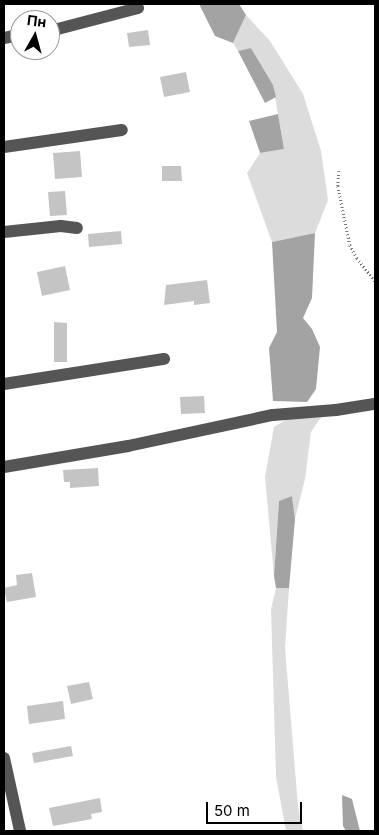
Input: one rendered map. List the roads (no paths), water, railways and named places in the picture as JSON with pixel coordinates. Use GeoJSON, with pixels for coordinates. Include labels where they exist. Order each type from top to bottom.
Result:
{"type":"FeatureCollection","features":[{"type":"Feature","properties":{"kind":"street"},"geometry":{"type":"LineString","coordinates":[[60,28],[138,8]]}},
{"type":"Feature","properties":{"kind":"street"},"geometry":{"type":"LineString","coordinates":[[4,146],[122,130]]}},
{"type":"Feature","properties":{"kind":"street"},"geometry":{"type":"LineString","coordinates":[[4,232],[61,226],[77,228]]}},
{"type":"Feature","properties":{"kind":"street"},"geometry":{"type":"LineString","coordinates":[[4,384],[164,359]]}},
{"type":"Feature","properties":{"kind":"street"},"geometry":{"type":"LineString","coordinates":[[4,467],[128,446],[273,415],[336,410],[375,404]]}},
{"type":"Feature","properties":{"kind":"street"},"geometry":{"type":"LineString","coordinates":[[4,758],[20,831]]}}]}
